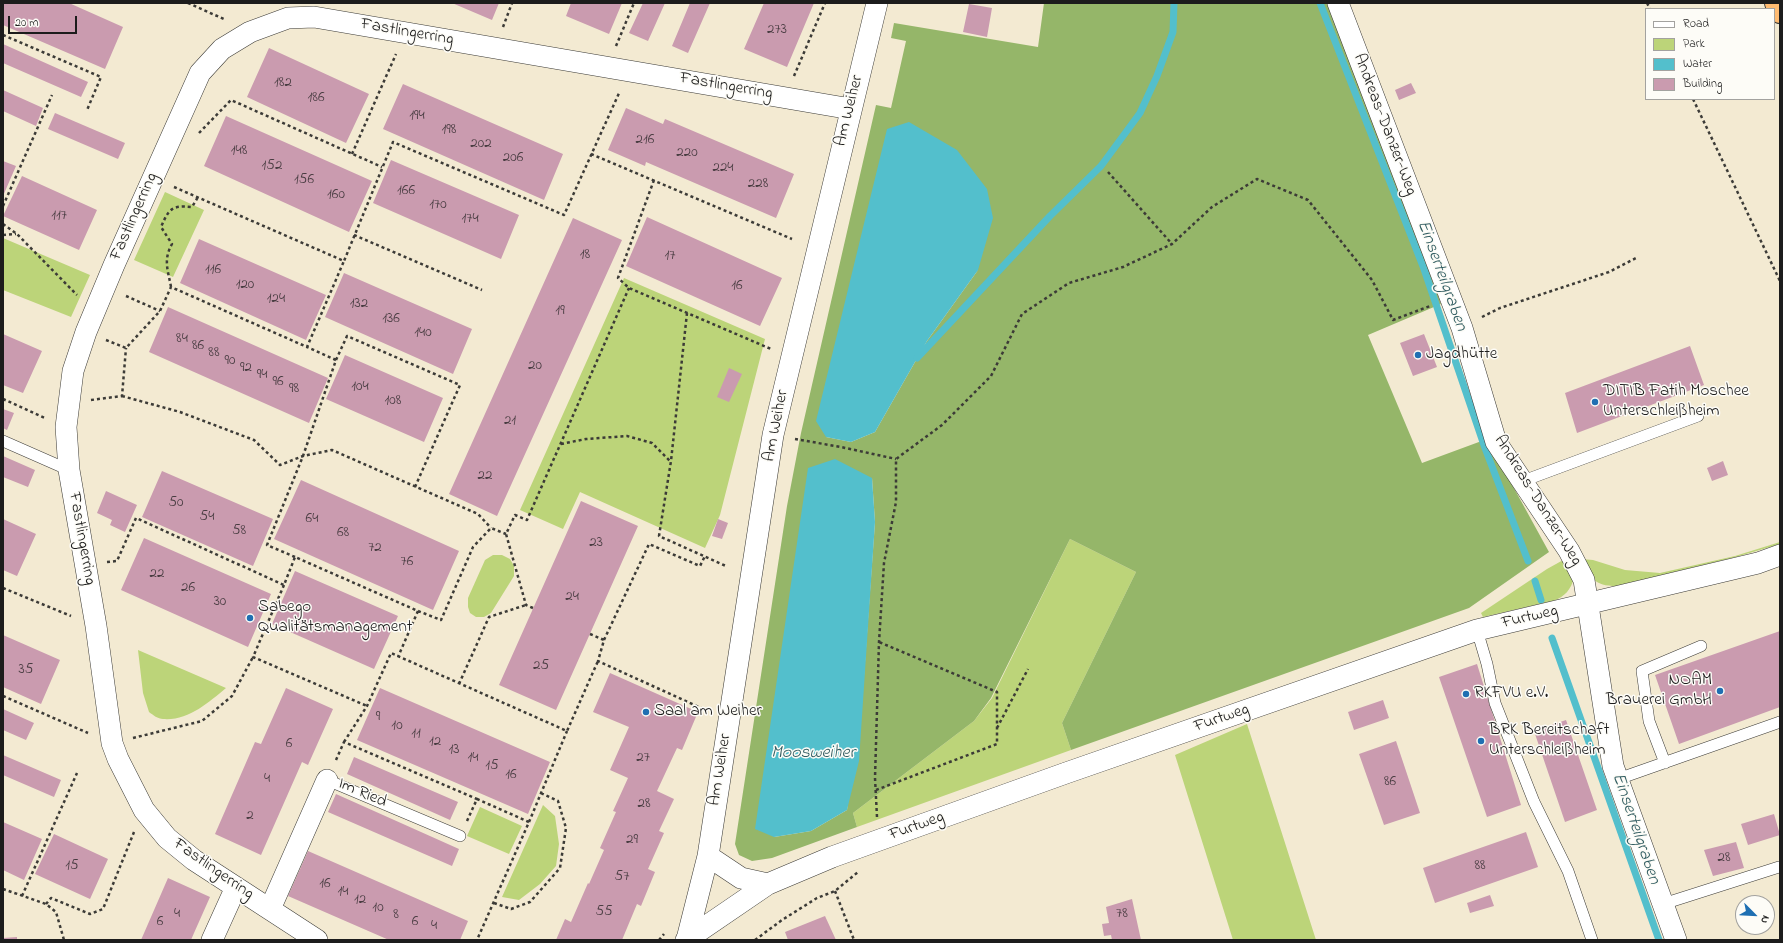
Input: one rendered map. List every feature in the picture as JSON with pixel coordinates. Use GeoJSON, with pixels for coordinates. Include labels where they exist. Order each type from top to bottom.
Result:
{"type":"FeatureCollection","features":[{"type":"Feature","properties":{"kind":"highway"},"geometry":{"type":"LineString","coordinates":[[1776,3],[1780,12]]}},
{"type":"Feature","properties":{"kind":"street","name":"Am Weiher"},"geometry":{"type":"LineString","coordinates":[[687,940],[708,856],[773,435],[877,3]]}},
{"type":"Feature","properties":{"kind":"street","name":"Andreas-Danzer-Weg"},"geometry":{"type":"LineString","coordinates":[[1338,3],[1462,328],[1496,442],[1570,551],[1584,580],[1589,603],[1613,766],[1676,940]]}},
{"type":"Feature","properties":{"kind":"street","name":"Fastlingerring"},"geometry":{"type":"LineString","coordinates":[[317,940],[194,860],[172,842],[144,810],[112,743],[96,626],[69,470],[66,427],[73,371],[94,313],[152,178],[200,73],[222,49],[250,32],[288,18],[314,18],[851,109]]}},
{"type":"Feature","properties":{"kind":"street","name":"Furtweg"},"geometry":{"type":"LineString","coordinates":[[687,940],[768,884],[832,857],[1066,773],[1476,630],[1758,563],[1780,555]]}},
{"type":"Feature","properties":{"kind":"street","name":"Im Ried"},"geometry":{"type":"LineString","coordinates":[[270,909],[327,780]]}},
{"type":"Feature","properties":{"kind":"street"},"geometry":{"type":"LineString","coordinates":[[708,856],[741,878],[768,884]]}},
{"type":"Feature","properties":{"kind":"street"},"geometry":{"type":"LineString","coordinates":[[212,940],[236,887]]}},
{"type":"Feature","properties":{"kind":"lane"},"geometry":{"type":"LineString","coordinates":[[1523,481],[1698,416]]}},
{"type":"Feature","properties":{"kind":"lane"},"geometry":{"type":"LineString","coordinates":[[3,442],[69,470]]}},
{"type":"Feature","properties":{"kind":"lane"},"geometry":{"type":"LineString","coordinates":[[1476,630],[1487,664],[1495,703],[1534,802],[1568,872],[1592,940]]}},
{"type":"Feature","properties":{"kind":"lane"},"geometry":{"type":"LineString","coordinates":[[1665,763],[1649,721],[1642,671],[1701,646]]}},
{"type":"Feature","properties":{"kind":"lane"},"geometry":{"type":"LineString","coordinates":[[1618,779],[1780,722]]}},
{"type":"Feature","properties":{"kind":"lane","name":"Im Ried"},"geometry":{"type":"LineString","coordinates":[[327,780],[460,836]]}},
{"type":"Feature","properties":{"kind":"lane"},"geometry":{"type":"LineString","coordinates":[[1663,904],[1779,867]]}},
{"type":"Feature","properties":{"kind":"path"},"geometry":{"type":"LineString","coordinates":[[188,3],[250,32]]}},
{"type":"Feature","properties":{"kind":"path"},"geometry":{"type":"LineString","coordinates":[[607,67],[634,3]]}},
{"type":"Feature","properties":{"kind":"path"},"geometry":{"type":"LineString","coordinates":[[785,97],[825,3]]}},
{"type":"Feature","properties":{"kind":"path"},"geometry":{"type":"LineString","coordinates":[[352,154],[404,33]]}},
{"type":"Feature","properties":{"kind":"path"},"geometry":{"type":"LineString","coordinates":[[3,35],[101,78],[87,110]]}},
{"type":"Feature","properties":{"kind":"path"},"geometry":{"type":"LineString","coordinates":[[307,347],[393,142],[564,215],[629,71]]}},
{"type":"Feature","properties":{"kind":"path"},"geometry":{"type":"LineString","coordinates":[[3,206],[52,95]]}},
{"type":"Feature","properties":{"kind":"path"},"geometry":{"type":"LineString","coordinates":[[196,136],[231,100],[382,167]]}},
{"type":"Feature","properties":{"kind":"path"},"geometry":{"type":"LineString","coordinates":[[1693,100],[1780,280]]}},
{"type":"Feature","properties":{"kind":"path"},"geometry":{"type":"LineString","coordinates":[[591,154],[792,239]]}},
{"type":"Feature","properties":{"kind":"path"},"geometry":{"type":"LineString","coordinates":[[1108,172],[1172,244]]}},
{"type":"Feature","properties":{"kind":"path"},"geometry":{"type":"LineString","coordinates":[[152,178],[344,261]]}},
{"type":"Feature","properties":{"kind":"path"},"geometry":{"type":"LineString","coordinates":[[654,180],[618,278],[629,288],[777,352]]}},
{"type":"Feature","properties":{"kind":"path"},"geometry":{"type":"LineString","coordinates":[[896,460],[942,425],[991,376],[1022,314],[1069,283],[1123,267],[1172,244],[1212,207],[1257,180],[1308,200],[1372,280],[1393,320],[1431,305]]}},
{"type":"Feature","properties":{"kind":"path"},"geometry":{"type":"LineString","coordinates":[[122,396],[126,348],[160,311],[171,287],[167,266],[167,253],[172,244],[161,227],[168,211],[178,206],[192,207],[198,197]]}},
{"type":"Feature","properties":{"kind":"path"},"geometry":{"type":"LineString","coordinates":[[3,224],[17,234],[94,313]]}},
{"type":"Feature","properties":{"kind":"path"},"geometry":{"type":"LineString","coordinates":[[3,235],[17,234]]}},
{"type":"Feature","properties":{"kind":"path"},"geometry":{"type":"LineString","coordinates":[[354,235],[482,290]]}},
{"type":"Feature","properties":{"kind":"path"},"geometry":{"type":"LineString","coordinates":[[1462,328],[1500,308],[1609,272],[1636,258]]}},
{"type":"Feature","properties":{"kind":"path"},"geometry":{"type":"LineString","coordinates":[[171,287],[336,360]]}},
{"type":"Feature","properties":{"kind":"path"},"geometry":{"type":"LineString","coordinates":[[526,605],[506,534],[515,515],[527,520],[629,288]]}},
{"type":"Feature","properties":{"kind":"path"},"geometry":{"type":"LineString","coordinates":[[134,299],[160,311]]}},
{"type":"Feature","properties":{"kind":"path"},"geometry":{"type":"LineString","coordinates":[[687,313],[671,462],[659,536],[726,566]]}},
{"type":"Feature","properties":{"kind":"path"},"geometry":{"type":"LineString","coordinates":[[86,332],[126,348]]}},
{"type":"Feature","properties":{"kind":"path"},"geometry":{"type":"LineString","coordinates":[[415,487],[460,385],[347,336],[336,360],[303,456],[267,545],[441,620],[473,547],[491,528]]}},
{"type":"Feature","properties":{"kind":"path"},"geometry":{"type":"LineString","coordinates":[[69,403],[122,396],[180,412],[254,440],[280,465],[303,456],[332,450],[478,514],[491,528],[506,534]]}},
{"type":"Feature","properties":{"kind":"path"},"geometry":{"type":"LineString","coordinates":[[3,399],[66,427]]}},
{"type":"Feature","properties":{"kind":"path"},"geometry":{"type":"LineString","coordinates":[[773,435],[841,447],[896,460]]}},
{"type":"Feature","properties":{"kind":"path"},"geometry":{"type":"LineString","coordinates":[[561,444],[586,439],[627,436],[652,443],[671,462]]}},
{"type":"Feature","properties":{"kind":"path"},"geometry":{"type":"LineString","coordinates":[[882,840],[878,822],[876,790],[876,706],[884,563],[896,502],[896,460]]}},
{"type":"Feature","properties":{"kind":"path"},"geometry":{"type":"LineString","coordinates":[[117,561],[136,518],[284,585]]}},
{"type":"Feature","properties":{"kind":"path"},"geometry":{"type":"LineString","coordinates":[[477,940],[598,661],[604,640],[649,544],[700,566],[705,556]]}},
{"type":"Feature","properties":{"kind":"path"},"geometry":{"type":"LineString","coordinates":[[3,696],[112,743],[202,721],[232,696],[253,657],[295,557]]}},
{"type":"Feature","properties":{"kind":"path"},"geometry":{"type":"LineString","coordinates":[[3,588],[96,626]]}},
{"type":"Feature","properties":{"kind":"path"},"geometry":{"type":"LineString","coordinates":[[459,684],[489,617],[526,605],[533,608]]}},
{"type":"Feature","properties":{"kind":"path"},"geometry":{"type":"LineString","coordinates":[[398,656],[418,610]]}},
{"type":"Feature","properties":{"kind":"path"},"geometry":{"type":"LineString","coordinates":[[590,634],[604,640]]}},
{"type":"Feature","properties":{"kind":"path"},"geometry":{"type":"LineString","coordinates":[[876,790],[996,744],[997,692],[879,642]]}},
{"type":"Feature","properties":{"kind":"path"},"geometry":{"type":"LineString","coordinates":[[327,780],[344,742],[367,706],[390,653],[567,730]]}},
{"type":"Feature","properties":{"kind":"path"},"geometry":{"type":"LineString","coordinates":[[253,657],[367,706]]}},
{"type":"Feature","properties":{"kind":"path"},"geometry":{"type":"LineString","coordinates":[[598,661],[703,709]]}},
{"type":"Feature","properties":{"kind":"path"},"geometry":{"type":"LineString","coordinates":[[996,728],[1028,669]]}},
{"type":"Feature","properties":{"kind":"path"},"geometry":{"type":"LineString","coordinates":[[344,742],[529,822]]}},
{"type":"Feature","properties":{"kind":"path"},"geometry":{"type":"LineString","coordinates":[[22,896],[77,773]]}},
{"type":"Feature","properties":{"kind":"path"},"geometry":{"type":"LineString","coordinates":[[494,903],[511,909],[530,902],[560,868],[566,828],[558,801],[541,793]]}},
{"type":"Feature","properties":{"kind":"path"},"geometry":{"type":"LineString","coordinates":[[460,836],[477,799]]}},
{"type":"Feature","properties":{"kind":"path"},"geometry":{"type":"LineString","coordinates":[[46,904],[51,898],[90,914],[103,909],[144,810]]}},
{"type":"Feature","properties":{"kind":"path"},"geometry":{"type":"LineString","coordinates":[[755,940],[782,920],[811,902],[835,891],[860,871]]}},
{"type":"Feature","properties":{"kind":"path"},"geometry":{"type":"LineString","coordinates":[[3,889],[46,904],[56,912],[64,940]]}},
{"type":"Feature","properties":{"kind":"path"},"geometry":{"type":"LineString","coordinates":[[835,891],[854,940]]}},
{"type":"Feature","properties":{"kind":"green space"},"geometry":{"type":"Polygon","coordinates":[[[1044,3],[1331,3],[1441,304],[1368,335],[1422,463],[1487,439],[1549,552],[1469,608],[1071,750],[1062,723],[1136,572],[1070,539],[991,698],[974,721],[853,813],[857,827],[772,858],[752,861],[739,855],[735,844],[787,506],[801,433],[876,105],[891,108],[906,41],[891,38],[894,23],[1038,47],[1044,3]],[[978,270],[826,437],[851,442],[875,432],[927,341],[978,270]],[[872,478],[774,837],[811,831],[847,810],[864,676],[875,522],[872,478]]]}},
{"type":"Feature","properties":{"kind":"green space"},"geometry":{"type":"Polygon","coordinates":[[[165,192],[204,210],[173,277],[134,260],[165,192]]]}},
{"type":"Feature","properties":{"kind":"green space"},"geometry":{"type":"Polygon","coordinates":[[[3,238],[90,275],[71,317],[3,290],[3,238]]]}},
{"type":"Feature","properties":{"kind":"green space"},"geometry":{"type":"Polygon","coordinates":[[[624,278],[765,339],[720,515],[705,548],[580,492],[563,529],[520,510],[624,278]]]}},
{"type":"Feature","properties":{"kind":"green space"},"geometry":{"type":"Polygon","coordinates":[[[1070,539],[1136,572],[1062,723],[1071,750],[857,827],[853,813],[974,721],[992,698],[1070,539]]]}},
{"type":"Feature","properties":{"kind":"green space"},"geometry":{"type":"Polygon","coordinates":[[[1780,542],[1780,544],[1736,557],[1617,586],[1609,586],[1594,580],[1581,559],[1593,560],[1625,570],[1660,573],[1735,556],[1780,542]]]}},
{"type":"Feature","properties":{"kind":"green space"},"geometry":{"type":"Polygon","coordinates":[[[493,555],[502,555],[510,559],[514,566],[514,576],[491,613],[484,617],[476,617],[470,613],[468,598],[485,560],[493,555]]]}},
{"type":"Feature","properties":{"kind":"green space"},"geometry":{"type":"Polygon","coordinates":[[[1565,559],[1574,578],[1571,586],[1564,595],[1553,601],[1483,617],[1481,613],[1547,569],[1565,559]]]}},
{"type":"Feature","properties":{"kind":"green space"},"geometry":{"type":"Polygon","coordinates":[[[138,650],[226,688],[205,705],[189,714],[172,719],[157,718],[149,712],[143,693],[138,650]]]}},
{"type":"Feature","properties":{"kind":"green space"},"geometry":{"type":"Polygon","coordinates":[[[1247,724],[1316,940],[1233,940],[1175,755],[1247,724]]]}},
{"type":"Feature","properties":{"kind":"green space"},"geometry":{"type":"Polygon","coordinates":[[[543,805],[555,816],[559,844],[556,866],[540,884],[519,900],[502,897],[543,805]]]}},
{"type":"Feature","properties":{"kind":"green space"},"geometry":{"type":"Polygon","coordinates":[[[480,807],[522,826],[509,854],[467,836],[480,807]]]}},
{"type":"Feature","properties":{"kind":"water"},"geometry":{"type":"Polygon","coordinates":[[[909,122],[957,150],[987,189],[993,218],[978,270],[927,341],[875,432],[851,442],[826,437],[816,421],[887,129],[909,122]]]}},
{"type":"Feature","properties":{"kind":"water","name":"Moosweiher"},"geometry":{"type":"Polygon","coordinates":[[[835,459],[872,478],[875,522],[859,761],[847,810],[811,831],[774,837],[755,829],[808,468],[835,459]]]}},
{"type":"Feature","properties":{"kind":"building"},"geometry":{"type":"Polygon","coordinates":[[[3,3],[69,3],[123,27],[105,69],[3,25],[3,3]]]}},
{"type":"Feature","properties":{"kind":"building"},"geometry":{"type":"Polygon","coordinates":[[[452,3],[499,3],[492,20],[452,3]]]}},
{"type":"Feature","properties":{"kind":"building"},"geometry":{"type":"Polygon","coordinates":[[[571,3],[622,3],[609,34],[566,16],[571,3]]]}},
{"type":"Feature","properties":{"kind":"building"},"geometry":{"type":"Polygon","coordinates":[[[643,3],[665,3],[648,41],[629,33],[643,3]]]}},
{"type":"Feature","properties":{"kind":"building"},"geometry":{"type":"Polygon","coordinates":[[[690,3],[710,3],[688,53],[672,46],[690,3]]]}},
{"type":"Feature","properties":{"kind":"building"},"geometry":{"type":"Polygon","coordinates":[[[764,3],[814,3],[787,67],[744,49],[764,3]]]}},
{"type":"Feature","properties":{"kind":"building"},"geometry":{"type":"Polygon","coordinates":[[[969,4],[992,8],[987,37],[963,32],[969,4]]]}},
{"type":"Feature","properties":{"kind":"building"},"geometry":{"type":"Polygon","coordinates":[[[3,44],[88,82],[81,97],[3,63],[3,44]]]}},
{"type":"Feature","properties":{"kind":"building"},"geometry":{"type":"Polygon","coordinates":[[[269,48],[369,94],[346,143],[247,97],[269,48]]]}},
{"type":"Feature","properties":{"kind":"building"},"geometry":{"type":"Polygon","coordinates":[[[1411,83],[1416,93],[1399,100],[1395,90],[1411,83]]]}},
{"type":"Feature","properties":{"kind":"building"},"geometry":{"type":"Polygon","coordinates":[[[403,84],[563,154],[544,200],[383,129],[403,84]]]}},
{"type":"Feature","properties":{"kind":"building"},"geometry":{"type":"Polygon","coordinates":[[[3,90],[43,108],[36,126],[3,111],[3,90]]]}},
{"type":"Feature","properties":{"kind":"building"},"geometry":{"type":"Polygon","coordinates":[[[626,108],[663,124],[665,119],[794,174],[776,218],[646,162],[645,166],[608,150],[626,108]]]}},
{"type":"Feature","properties":{"kind":"building"},"geometry":{"type":"Polygon","coordinates":[[[55,113],[125,143],[118,159],[48,129],[55,113]]]}},
{"type":"Feature","properties":{"kind":"building"},"geometry":{"type":"Polygon","coordinates":[[[226,116],[372,181],[349,232],[204,166],[226,116]]]}},
{"type":"Feature","properties":{"kind":"building"},"geometry":{"type":"Polygon","coordinates":[[[391,160],[519,215],[501,259],[373,203],[391,160]]]}},
{"type":"Feature","properties":{"kind":"building"},"geometry":{"type":"Polygon","coordinates":[[[3,161],[16,166],[3,196],[3,161]]]}},
{"type":"Feature","properties":{"kind":"building"},"geometry":{"type":"Polygon","coordinates":[[[22,176],[97,210],[79,250],[3,216],[22,176]]]}},
{"type":"Feature","properties":{"kind":"building"},"geometry":{"type":"Polygon","coordinates":[[[647,217],[782,278],[760,326],[626,266],[647,217]]]}},
{"type":"Feature","properties":{"kind":"building"},"geometry":{"type":"Polygon","coordinates":[[[573,218],[622,240],[497,516],[449,494],[573,218]]]}},
{"type":"Feature","properties":{"kind":"building"},"geometry":{"type":"Polygon","coordinates":[[[199,239],[326,295],[306,340],[180,283],[199,239]]]}},
{"type":"Feature","properties":{"kind":"building"},"geometry":{"type":"Polygon","coordinates":[[[344,273],[472,329],[453,374],[325,317],[344,273]]]}},
{"type":"Feature","properties":{"kind":"building"},"geometry":{"type":"Polygon","coordinates":[[[168,307],[328,378],[309,423],[149,352],[168,307]]]}},
{"type":"Feature","properties":{"kind":"building"},"geometry":{"type":"Polygon","coordinates":[[[3,334],[42,351],[23,393],[3,385],[3,334]]]}},
{"type":"Feature","properties":{"kind":"building","name":"Jagdhütte"},"geometry":{"type":"Polygon","coordinates":[[[1424,334],[1437,367],[1413,376],[1400,343],[1424,334]]]}},
{"type":"Feature","properties":{"kind":"building"},"geometry":{"type":"Polygon","coordinates":[[[1690,346],[1704,385],[1577,433],[1565,393],[1690,346]]]}},
{"type":"Feature","properties":{"kind":"building"},"geometry":{"type":"Polygon","coordinates":[[[345,355],[443,398],[424,442],[326,399],[345,355]]]}},
{"type":"Feature","properties":{"kind":"building"},"geometry":{"type":"Polygon","coordinates":[[[729,368],[742,374],[729,402],[717,397],[729,368]]]}},
{"type":"Feature","properties":{"kind":"building"},"geometry":{"type":"Polygon","coordinates":[[[3,409],[14,413],[7,430],[3,428],[3,409]]]}},
{"type":"Feature","properties":{"kind":"building"},"geometry":{"type":"Polygon","coordinates":[[[3,456],[35,470],[28,487],[3,477],[3,456]]]}},
{"type":"Feature","properties":{"kind":"building"},"geometry":{"type":"Polygon","coordinates":[[[1723,461],[1728,475],[1712,481],[1707,468],[1723,461]]]}},
{"type":"Feature","properties":{"kind":"building"},"geometry":{"type":"Polygon","coordinates":[[[162,471],[273,519],[253,566],[142,517],[162,471]]]}},
{"type":"Feature","properties":{"kind":"building"},"geometry":{"type":"Polygon","coordinates":[[[301,480],[459,551],[433,610],[274,539],[301,480]]]}},
{"type":"Feature","properties":{"kind":"building"},"geometry":{"type":"Polygon","coordinates":[[[106,491],[137,505],[125,532],[110,525],[112,520],[97,513],[106,491]]]}},
{"type":"Feature","properties":{"kind":"building"},"geometry":{"type":"Polygon","coordinates":[[[581,501],[638,526],[556,710],[499,685],[581,501]]]}},
{"type":"Feature","properties":{"kind":"building"},"geometry":{"type":"Polygon","coordinates":[[[3,519],[36,534],[17,576],[3,570],[3,519]]]}},
{"type":"Feature","properties":{"kind":"building"},"geometry":{"type":"Polygon","coordinates":[[[718,519],[728,523],[722,539],[712,536],[718,519]]]}},
{"type":"Feature","properties":{"kind":"building"},"geometry":{"type":"Polygon","coordinates":[[[144,538],[271,594],[248,647],[121,590],[144,538]]]}},
{"type":"Feature","properties":{"kind":"building"},"geometry":{"type":"Polygon","coordinates":[[[295,571],[398,616],[374,669],[272,624],[295,571]]]}},
{"type":"Feature","properties":{"kind":"building","name":"NOAM Brauerei GmbH"},"geometry":{"type":"Polygon","coordinates":[[[1780,631],[1780,707],[1679,744],[1655,675],[1780,631]]]}},
{"type":"Feature","properties":{"kind":"building"},"geometry":{"type":"Polygon","coordinates":[[[3,635],[60,660],[41,704],[3,687],[3,635]]]}},
{"type":"Feature","properties":{"kind":"building","name":"BRK Bereitschaft Unterschleißheim"},"geometry":{"type":"Polygon","coordinates":[[[1477,664],[1521,805],[1487,817],[1439,677],[1477,664]]]}},
{"type":"Feature","properties":{"kind":"building"},"geometry":{"type":"Polygon","coordinates":[[[610,673],[698,712],[682,750],[677,748],[657,791],[674,799],[659,831],[664,833],[648,869],[655,872],[641,906],[637,904],[622,940],[556,940],[565,919],[571,922],[588,883],[589,884],[604,850],[600,848],[616,812],[613,811],[628,778],[610,770],[629,727],[593,712],[610,673]]]}},
{"type":"Feature","properties":{"kind":"building"},"geometry":{"type":"Polygon","coordinates":[[[286,688],[333,709],[308,765],[302,762],[261,855],[215,834],[255,742],[261,744],[286,688]]]}},
{"type":"Feature","properties":{"kind":"building"},"geometry":{"type":"Polygon","coordinates":[[[380,688],[550,762],[528,814],[357,740],[380,688]]]}},
{"type":"Feature","properties":{"kind":"building"},"geometry":{"type":"Polygon","coordinates":[[[1383,700],[1389,718],[1354,730],[1348,712],[1383,700]]]}},
{"type":"Feature","properties":{"kind":"building"},"geometry":{"type":"Polygon","coordinates":[[[3,709],[34,723],[26,740],[3,730],[3,709]]]}},
{"type":"Feature","properties":{"kind":"building"},"geometry":{"type":"Polygon","coordinates":[[[1566,720],[1597,810],[1565,822],[1534,731],[1566,720]]]}},
{"type":"Feature","properties":{"kind":"building"},"geometry":{"type":"Polygon","coordinates":[[[1396,741],[1420,813],[1384,825],[1359,754],[1396,741]]]}},
{"type":"Feature","properties":{"kind":"building"},"geometry":{"type":"Polygon","coordinates":[[[3,755],[61,780],[54,797],[3,775],[3,755]]]}},
{"type":"Feature","properties":{"kind":"building"},"geometry":{"type":"Polygon","coordinates":[[[354,757],[458,802],[450,820],[347,774],[354,757]]]}},
{"type":"Feature","properties":{"kind":"building"},"geometry":{"type":"Polygon","coordinates":[[[336,794],[459,849],[452,866],[328,812],[336,794]]]}},
{"type":"Feature","properties":{"kind":"building"},"geometry":{"type":"Polygon","coordinates":[[[1774,814],[1780,835],[1748,845],[1741,824],[1774,814]]]}},
{"type":"Feature","properties":{"kind":"building"},"geometry":{"type":"Polygon","coordinates":[[[3,822],[42,839],[24,880],[3,870],[3,822]]]}},
{"type":"Feature","properties":{"kind":"building"},"geometry":{"type":"Polygon","coordinates":[[[1526,832],[1538,867],[1435,903],[1423,868],[1526,832]]]}},
{"type":"Feature","properties":{"kind":"building"},"geometry":{"type":"Polygon","coordinates":[[[54,834],[108,859],[90,899],[35,874],[54,834]]]}},
{"type":"Feature","properties":{"kind":"building"},"geometry":{"type":"Polygon","coordinates":[[[1736,842],[1744,868],[1713,876],[1704,850],[1736,842]]]}},
{"type":"Feature","properties":{"kind":"building"},"geometry":{"type":"Polygon","coordinates":[[[308,851],[468,921],[460,940],[389,940],[288,896],[308,851]]]}},
{"type":"Feature","properties":{"kind":"building"},"geometry":{"type":"Polygon","coordinates":[[[168,878],[210,897],[191,940],[141,940],[168,878]]]}},
{"type":"Feature","properties":{"kind":"building"},"geometry":{"type":"Polygon","coordinates":[[[1490,895],[1494,906],[1470,913],[1467,903],[1490,895]]]}},
{"type":"Feature","properties":{"kind":"building"},"geometry":{"type":"Polygon","coordinates":[[[1132,899],[1141,940],[1112,940],[1111,935],[1104,936],[1102,924],[1109,923],[1106,907],[1132,899]]]}},
{"type":"Feature","properties":{"kind":"building"},"geometry":{"type":"Polygon","coordinates":[[[825,916],[836,940],[788,940],[785,932],[825,916]]]}},
{"type":"Feature","properties":{"kind":"building"},"geometry":{"type":"Polygon","coordinates":[[[17,937],[17,940],[3,940],[3,938],[17,937]]]}},
{"type":"Feature","properties":{"kind":"waterway"},"geometry":{"type":"LineString","coordinates":[[917,358],[1050,216],[1101,166],[1140,113],[1157,76],[1173,32],[1174,3]]}},
{"type":"Feature","properties":{"kind":"waterway","name":"Einserteilgraben"},"geometry":{"type":"LineString","coordinates":[[1320,3],[1424,269],[1485,448],[1528,561]]}},
{"type":"Feature","properties":{"kind":"waterway"},"geometry":{"type":"LineString","coordinates":[[1535,581],[1541,600]]}},
{"type":"Feature","properties":{"kind":"waterway","name":"Einserteilgraben"},"geometry":{"type":"LineString","coordinates":[[1552,638],[1659,940]]}},
{"type":"Feature","properties":{"kind":"place","name":"Jagdhütte"},"geometry":{"type":"Point","coordinates":[1418,355]}},
{"type":"Feature","properties":{"kind":"place","name":"DITIB Fatih Moschee Unterschleißheim"},"geometry":{"type":"Point","coordinates":[1595,402]}},
{"type":"Feature","properties":{"kind":"place","name":"Sabego Qualitätsmanagement"},"geometry":{"type":"Point","coordinates":[250,618]}},
{"type":"Feature","properties":{"kind":"place","name":"NOAM Brauerei GmbH"},"geometry":{"type":"Point","coordinates":[1720,691]}},
{"type":"Feature","properties":{"kind":"place","name":"RKFVU e.V."},"geometry":{"type":"Point","coordinates":[1466,694]}},
{"type":"Feature","properties":{"kind":"place","name":"Saal am Weiher"},"geometry":{"type":"Point","coordinates":[646,712]}},
{"type":"Feature","properties":{"kind":"place","name":"BRK Bereitschaft Unterschleißheim"},"geometry":{"type":"Point","coordinates":[1481,741]}}]}
